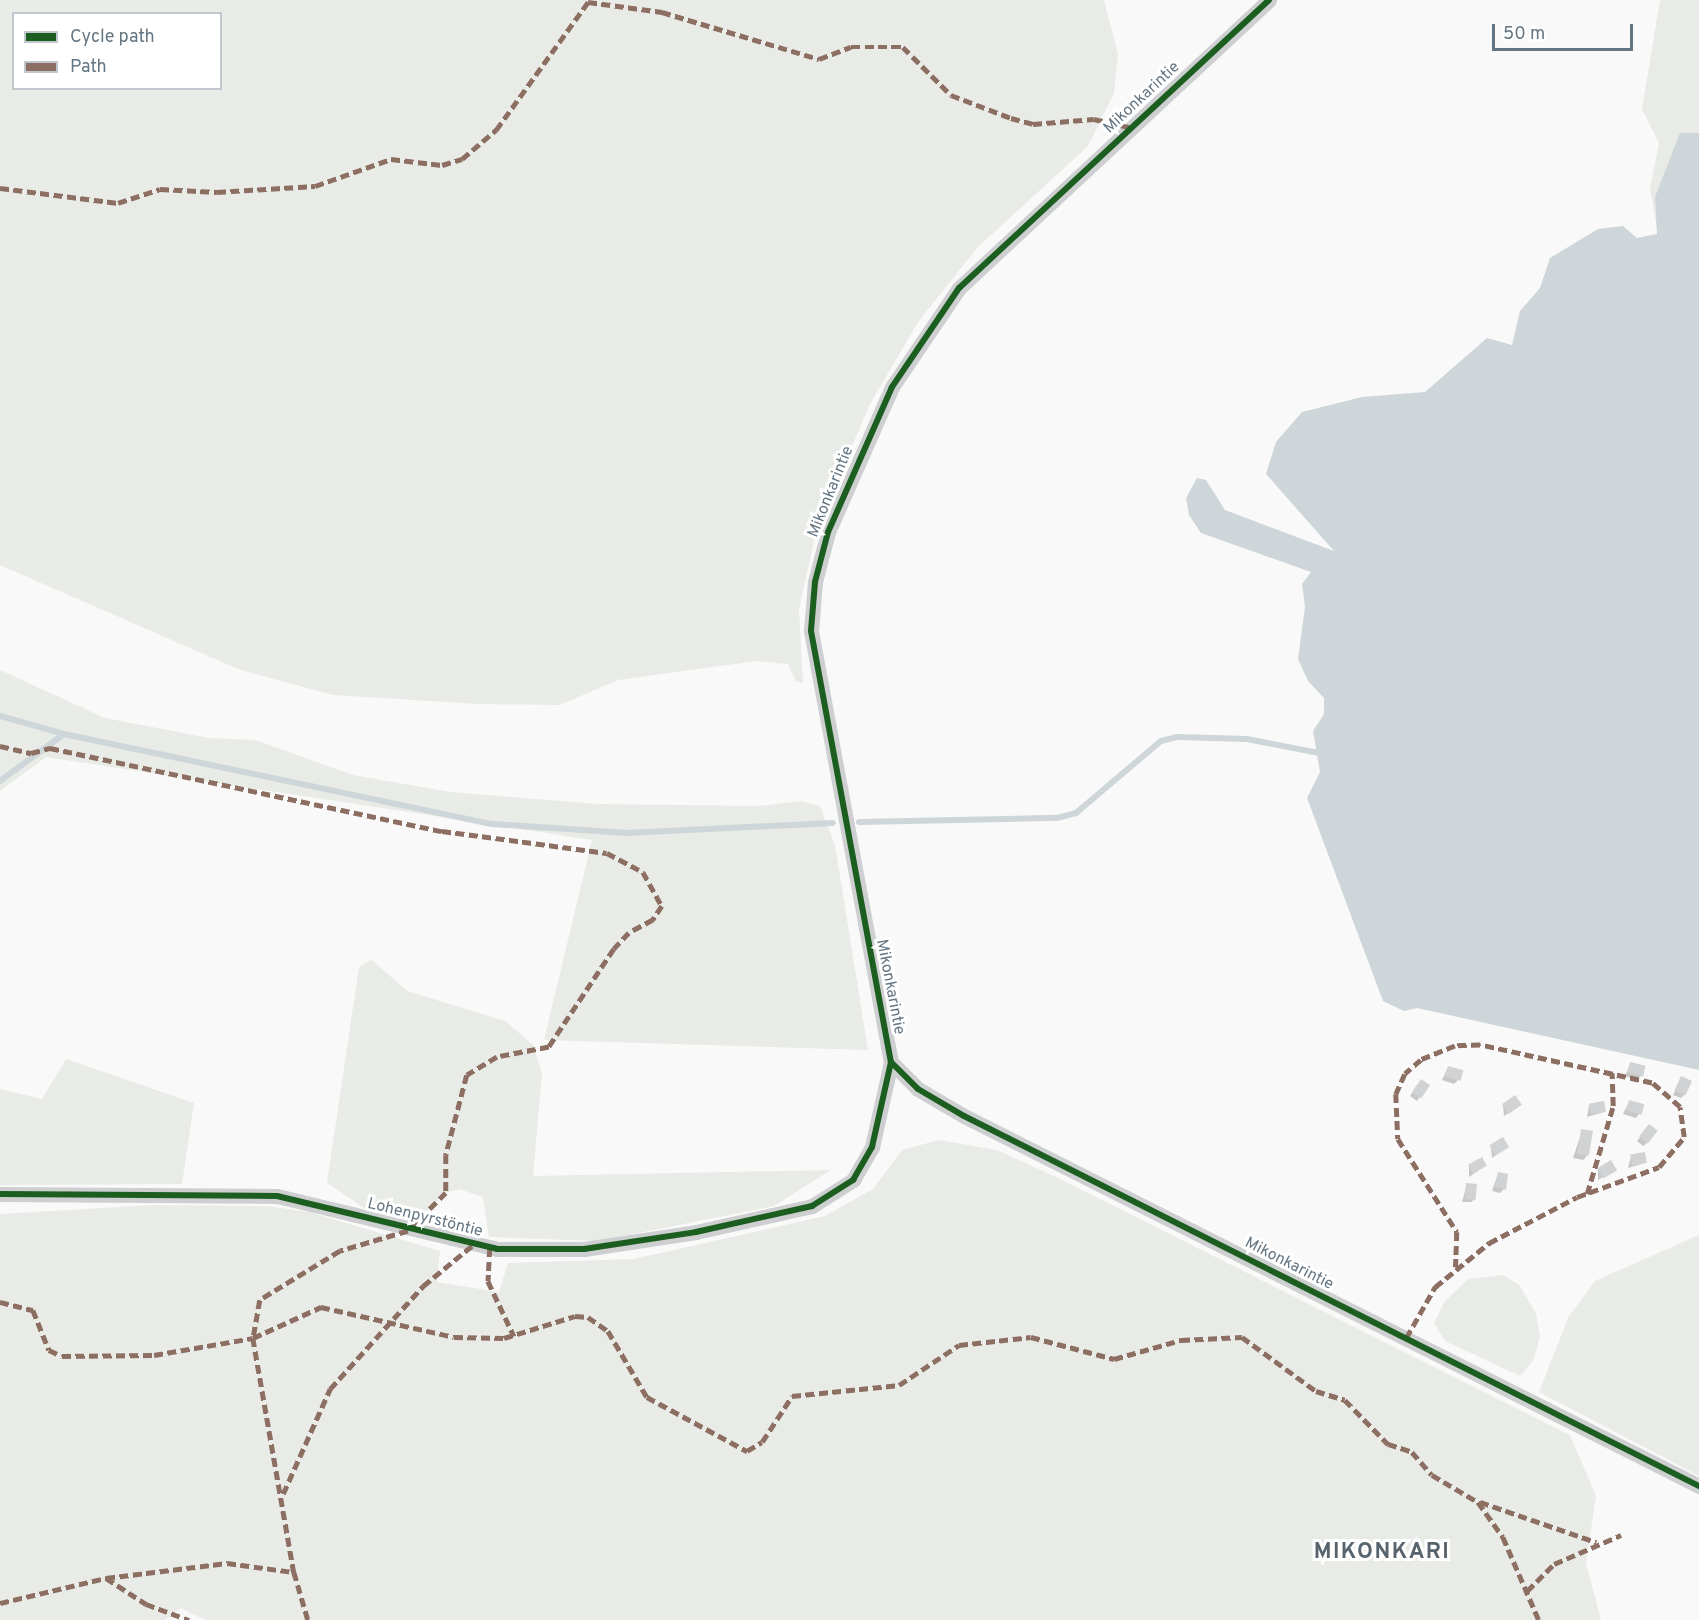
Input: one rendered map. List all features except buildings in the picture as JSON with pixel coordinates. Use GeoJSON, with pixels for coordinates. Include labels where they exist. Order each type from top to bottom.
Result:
{"type":"FeatureCollection","features":[{"type":"Feature","properties":{"kind":"street","name":"Mikonkarintie"},"geometry":{"type":"LineString","coordinates":[[1269,0],[959,288],[892,387],[828,532],[815,582],[811,631],[891,1062],[918,1089],[964,1116],[1699,1486]]}},
{"type":"Feature","properties":{"kind":"street","name":"Lohenpyrstöntie"},"geometry":{"type":"LineString","coordinates":[[0,1194],[277,1196],[497,1249],[584,1249],[696,1232],[812,1206],[852,1180],[872,1147],[891,1062]]}},
{"type":"Feature","properties":{"kind":"shaded area"},"geometry":{"type":"Polygon","coordinates":[[[0,0],[1104,0],[1118,54],[1114,93],[1088,146],[977,248],[918,322],[870,404],[817,528],[799,609],[803,683],[796,681],[788,664],[756,661],[618,680],[560,705],[477,704],[333,695],[238,669],[0,565],[0,0]]]}},
{"type":"Feature","properties":{"kind":"shaded area"},"geometry":{"type":"Polygon","coordinates":[[[1660,0],[1699,0],[1699,473],[1650,188],[1659,143],[1642,109],[1660,0]]]}},
{"type":"Feature","properties":{"kind":"shaded area"},"geometry":{"type":"Polygon","coordinates":[[[1680,133],[1699,133],[1699,1070],[1417,1008],[1404,1011],[1383,1001],[1307,798],[1320,772],[1313,731],[1324,714],[1324,698],[1308,681],[1298,659],[1305,607],[1302,584],[1311,572],[1201,533],[1189,515],[1186,498],[1197,478],[1206,480],[1225,510],[1334,551],[1266,474],[1276,442],[1302,412],[1362,397],[1425,392],[1487,338],[1512,345],[1520,311],[1540,288],[1550,258],[1598,229],[1623,226],[1637,238],[1657,234],[1655,197],[1680,133]]]}},
{"type":"Feature","properties":{"kind":"shaded area"},"geometry":{"type":"Polygon","coordinates":[[[0,670],[105,718],[209,738],[255,740],[353,775],[450,792],[598,804],[759,806],[801,801],[820,806],[835,845],[868,1050],[544,1040],[592,840],[46,757],[0,791],[0,670]]]}},
{"type":"Feature","properties":{"kind":"shaded area"},"geometry":{"type":"Polygon","coordinates":[[[372,960],[407,991],[505,1021],[533,1045],[542,1073],[533,1176],[831,1170],[774,1206],[598,1241],[489,1237],[483,1197],[459,1189],[446,1193],[413,1224],[372,1213],[327,1183],[359,967],[372,960]]]}},
{"type":"Feature","properties":{"kind":"shaded area"},"geometry":{"type":"Polygon","coordinates":[[[66,1059],[194,1103],[182,1184],[0,1185],[0,1089],[42,1099],[66,1059]]]}},
{"type":"Feature","properties":{"kind":"shaded area"},"geometry":{"type":"Polygon","coordinates":[[[939,1140],[997,1150],[1056,1177],[1570,1435],[1596,1496],[1586,1563],[1601,1620],[205,1620],[181,1608],[165,1620],[0,1620],[0,1214],[154,1205],[266,1206],[309,1212],[440,1251],[437,1282],[499,1292],[508,1263],[634,1259],[825,1216],[873,1189],[902,1150],[939,1140]]]}},
{"type":"Feature","properties":{"kind":"shaded area"},"geometry":{"type":"Polygon","coordinates":[[[1699,1235],[1699,1476],[1539,1392],[1569,1316],[1595,1281],[1699,1235]]]}},
{"type":"Feature","properties":{"kind":"shaded area"},"geometry":{"type":"Polygon","coordinates":[[[1504,1275],[1520,1286],[1536,1314],[1540,1337],[1533,1361],[1520,1376],[1445,1341],[1434,1323],[1445,1301],[1468,1279],[1504,1275]]]}},
{"type":"Feature","properties":{"kind":"waterway"},"geometry":{"type":"LineString","coordinates":[[0,716],[64,734]]}},
{"type":"Feature","properties":{"kind":"waterway"},"geometry":{"type":"LineString","coordinates":[[0,781],[64,734],[492,824],[627,833],[833,823]]}},
{"type":"Feature","properties":{"kind":"waterway"},"geometry":{"type":"LineString","coordinates":[[859,822],[1057,818],[1076,813],[1161,741],[1177,737],[1247,739],[1324,754]]}},
{"type":"Feature","properties":{"kind":"marked path"},"geometry":{"type":"LineString","coordinates":[[0,188],[118,203],[160,189],[217,192],[315,186],[391,159],[442,165],[462,159],[496,130],[588,2],[662,12],[819,59],[851,47],[903,47],[951,95],[1011,118],[1033,124],[1094,119],[1130,127]]}},
{"type":"Feature","properties":{"kind":"marked path"},"geometry":{"type":"LineString","coordinates":[[0,746],[31,753],[50,748],[442,831],[607,853],[643,872],[662,906],[653,920],[629,933],[614,949],[549,1047],[497,1057],[467,1075],[446,1155],[446,1193],[408,1231],[340,1251],[260,1300],[253,1338],[294,1572]]}},
{"type":"Feature","properties":{"kind":"marked path"},"geometry":{"type":"LineString","coordinates":[[1406,1338],[1435,1287],[1489,1243],[1577,1197],[1659,1167],[1684,1137],[1680,1107],[1652,1083],[1480,1045],[1455,1046],[1421,1060],[1405,1074],[1396,1094],[1398,1139],[1457,1232],[1456,1267]]}},
{"type":"Feature","properties":{"kind":"marked path"},"geometry":{"type":"LineString","coordinates":[[1587,1194],[1613,1106],[1612,1073]]}},
{"type":"Feature","properties":{"kind":"marked path"},"geometry":{"type":"LineString","coordinates":[[283,1494],[330,1389],[423,1286],[473,1245]]}},
{"type":"Feature","properties":{"kind":"marked path"},"geometry":{"type":"LineString","coordinates":[[490,1248],[488,1281],[514,1336]]}},
{"type":"Feature","properties":{"kind":"marked path"},"geometry":{"type":"LineString","coordinates":[[0,1302],[33,1310],[49,1350],[62,1356],[154,1355],[253,1338],[321,1307],[454,1337],[504,1338],[575,1316],[588,1317],[608,1331],[647,1397],[747,1451],[762,1442],[792,1396],[899,1385],[959,1345],[1031,1337],[1114,1359],[1181,1340],[1242,1337],[1316,1391],[1345,1400],[1388,1444],[1412,1452],[1432,1475],[1478,1502],[1503,1537],[1539,1620]]}},
{"type":"Feature","properties":{"kind":"marked path"},"geometry":{"type":"LineString","coordinates":[[1480,1502],[1596,1542]]}},
{"type":"Feature","properties":{"kind":"marked path"},"geometry":{"type":"LineString","coordinates":[[1527,1591],[1554,1564],[1621,1535]]}},
{"type":"Feature","properties":{"kind":"marked path"},"geometry":{"type":"LineString","coordinates":[[0,1603],[106,1578],[227,1563],[294,1572],[308,1620]]}},
{"type":"Feature","properties":{"kind":"marked path"},"geometry":{"type":"LineString","coordinates":[[106,1578],[146,1604],[189,1620]]}},
{"type":"Feature","properties":{"kind":"cycle path"},"geometry":{"type":"LineString","coordinates":[[1269,0],[959,288],[892,387],[828,532],[815,582],[811,631],[891,1062],[918,1089],[964,1116],[1699,1486]]}},
{"type":"Feature","properties":{"kind":"cycle path"},"geometry":{"type":"LineString","coordinates":[[0,1194],[277,1196],[497,1249],[584,1249],[696,1232],[812,1206],[853,1180],[872,1147],[891,1062]]}},
{"type":"Feature","properties":{"kind":"district","name":"MIKONKARI"},"geometry":{"type":"Point","coordinates":[1382,1553]}}]}
